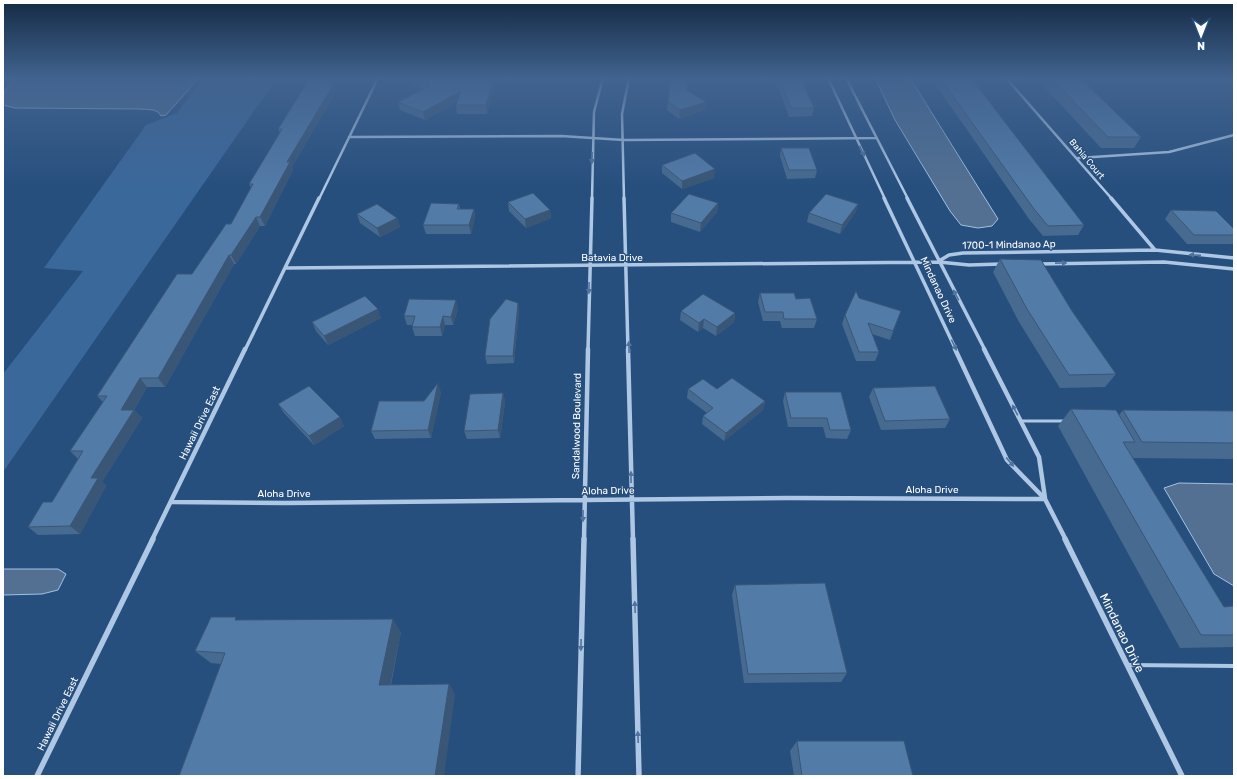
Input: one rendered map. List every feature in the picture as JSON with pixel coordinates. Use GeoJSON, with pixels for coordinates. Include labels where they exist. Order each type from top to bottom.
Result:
{"type":"FeatureCollection","features":[{"type":"Feature","properties":{"kind":"street","name":"Hawaii Drive East"},"geometry":{"type":"LineString","coordinates":[[37,776],[360,114]]}},
{"type":"Feature","properties":{"kind":"street","name":"Sandalwood Boulevard"},"geometry":{"type":"LineString","coordinates":[[578,776],[589,266],[594,114]]}},
{"type":"Feature","properties":{"kind":"street"},"geometry":{"type":"LineString","coordinates":[[622,114],[628,266],[632,500],[640,776]]}},
{"type":"Feature","properties":{"kind":"street","name":"Mindanao Drive"},"geometry":{"type":"LineString","coordinates":[[845,114],[1007,460],[1045,499],[1182,776]]}},
{"type":"Feature","properties":{"kind":"street","name":"Mindanao Drive"},"geometry":{"type":"LineString","coordinates":[[864,114],[1039,457],[1045,499]]}},
{"type":"Feature","properties":{"kind":"street","name":"Bahia Court"},"geometry":{"type":"LineString","coordinates":[[1039,114],[1078,158],[1155,250]]}},
{"type":"Feature","properties":{"kind":"street"},"geometry":{"type":"LineString","coordinates":[[1078,158],[1169,152],[1234,135]]}},
{"type":"Feature","properties":{"kind":"street"},"geometry":{"type":"LineString","coordinates":[[349,137],[561,136],[624,140],[876,138]]}},
{"type":"Feature","properties":{"kind":"street","name":"1700-1 Mindanao Ap"},"geometry":{"type":"LineString","coordinates":[[939,262],[949,255],[963,253],[1155,250],[1234,258]]}},
{"type":"Feature","properties":{"kind":"street","name":"Batavia Drive"},"geometry":{"type":"LineString","coordinates":[[286,268],[939,262]]}},
{"type":"Feature","properties":{"kind":"street","name":"1700-1 Mindanao Ap"},"geometry":{"type":"LineString","coordinates":[[939,262],[968,265],[1008,264]]}},
{"type":"Feature","properties":{"kind":"street","name":"1700-1 Mindanao Ap"},"geometry":{"type":"LineString","coordinates":[[1031,264],[1164,262],[1234,268]]}},
{"type":"Feature","properties":{"kind":"street","name":"Aloha Drive"},"geometry":{"type":"LineString","coordinates":[[172,502],[286,503],[584,500],[1045,499]]}},
{"type":"Feature","properties":{"kind":"lane"},"geometry":{"type":"LineString","coordinates":[[1021,421],[1071,421]]}},
{"type":"Feature","properties":{"kind":"lane"},"geometry":{"type":"LineString","coordinates":[[1127,665],[1234,666]]}},
{"type":"Feature","properties":{"kind":"shaded area"},"geometry":{"type":"Polygon","coordinates":[[[174,114],[252,114],[3,472],[3,374],[83,271],[44,268],[146,125],[174,114]]]}},
{"type":"Feature","properties":{"kind":"shaded area"},"geometry":{"type":"Polygon","coordinates":[[[892,114],[933,114],[998,219],[992,226],[978,228],[961,225],[950,211],[892,114]]]}},
{"type":"Feature","properties":{"kind":"shaded area"},"geometry":{"type":"Polygon","coordinates":[[[1179,483],[1234,484],[1234,586],[1214,574],[1164,488],[1179,483]]]}},
{"type":"Feature","properties":{"kind":"shaded area"},"geometry":{"type":"Polygon","coordinates":[[[3,569],[58,569],[66,574],[58,590],[42,594],[3,595],[3,569]]]}},
{"type":"Feature","properties":{"kind":"building"},"geometry":{"type":"Polygon","coordinates":[[[287,114],[316,114],[287,162],[290,162],[260,217],[256,217],[231,255],[229,255],[158,378],[140,378],[121,410],[134,410],[91,478],[98,478],[70,526],[28,527],[43,502],[52,502],[83,451],[70,451],[107,396],[97,396],[177,274],[192,274],[226,224],[231,224],[253,184],[249,184],[282,129],[278,129],[287,114]]]}},
{"type":"Feature","properties":{"kind":"building"},"geometry":{"type":"Polygon","coordinates":[[[966,114],[999,114],[1084,225],[1048,226],[1034,209],[966,114]]]}},
{"type":"Feature","properties":{"kind":"building"},"geometry":{"type":"Polygon","coordinates":[[[1086,114],[1118,114],[1141,137],[1108,137],[1086,114]]]}},
{"type":"Feature","properties":{"kind":"building"},"geometry":{"type":"Polygon","coordinates":[[[781,148],[809,148],[817,170],[789,170],[781,148]]]}},
{"type":"Feature","properties":{"kind":"building"},"geometry":{"type":"Polygon","coordinates":[[[695,153],[715,169],[682,181],[662,165],[695,153]]]}},
{"type":"Feature","properties":{"kind":"building"},"geometry":{"type":"Polygon","coordinates":[[[533,193],[550,210],[525,219],[508,202],[533,193]]]}},
{"type":"Feature","properties":{"kind":"building"},"geometry":{"type":"Polygon","coordinates":[[[689,194],[718,203],[701,223],[671,213],[689,194]]]}},
{"type":"Feature","properties":{"kind":"building"},"geometry":{"type":"Polygon","coordinates":[[[826,194],[858,204],[842,225],[809,213],[826,194]]]}},
{"type":"Feature","properties":{"kind":"building"},"geometry":{"type":"Polygon","coordinates":[[[431,203],[459,204],[457,209],[474,209],[469,225],[423,225],[431,203]]]}},
{"type":"Feature","properties":{"kind":"building"},"geometry":{"type":"Polygon","coordinates":[[[377,204],[397,218],[377,228],[357,214],[377,204]]]}},
{"type":"Feature","properties":{"kind":"building"},"geometry":{"type":"Polygon","coordinates":[[[1171,210],[1216,211],[1234,229],[1234,235],[1194,235],[1171,210]]]}},
{"type":"Feature","properties":{"kind":"building"},"geometry":{"type":"Polygon","coordinates":[[[1000,259],[1041,260],[1072,311],[1116,374],[1069,375],[1027,309],[1000,259]]]}},
{"type":"Feature","properties":{"kind":"building"},"geometry":{"type":"Polygon","coordinates":[[[856,291],[859,298],[901,311],[893,331],[868,323],[879,352],[859,352],[845,315],[856,291]]]}},
{"type":"Feature","properties":{"kind":"building"},"geometry":{"type":"Polygon","coordinates":[[[760,293],[794,293],[796,299],[810,298],[817,319],[784,319],[783,312],[765,312],[760,293]]]}},
{"type":"Feature","properties":{"kind":"building"},"geometry":{"type":"Polygon","coordinates":[[[703,294],[735,313],[717,327],[704,319],[699,323],[681,311],[703,294]]]}},
{"type":"Feature","properties":{"kind":"building"},"geometry":{"type":"Polygon","coordinates":[[[365,296],[378,309],[324,336],[312,322],[365,296]]]}},
{"type":"Feature","properties":{"kind":"building"},"geometry":{"type":"Polygon","coordinates":[[[409,299],[456,300],[451,317],[443,316],[440,327],[412,327],[415,316],[404,316],[409,299]]]}},
{"type":"Feature","properties":{"kind":"building"},"geometry":{"type":"Polygon","coordinates":[[[506,299],[518,303],[513,356],[485,356],[490,319],[506,299]]]}},
{"type":"Feature","properties":{"kind":"building"},"geometry":{"type":"Polygon","coordinates":[[[732,378],[765,401],[726,433],[703,416],[713,408],[688,389],[703,379],[717,389],[732,378]]]}},
{"type":"Feature","properties":{"kind":"building"},"geometry":{"type":"Polygon","coordinates":[[[438,383],[428,430],[371,431],[379,401],[424,401],[438,383]]]}},
{"type":"Feature","properties":{"kind":"building"},"geometry":{"type":"Polygon","coordinates":[[[309,386],[340,417],[309,436],[278,404],[309,386]]]}},
{"type":"Feature","properties":{"kind":"building"},"geometry":{"type":"Polygon","coordinates":[[[935,386],[950,419],[885,421],[873,388],[935,386]]]}},
{"type":"Feature","properties":{"kind":"building"},"geometry":{"type":"Polygon","coordinates":[[[785,392],[841,392],[851,430],[830,430],[827,418],[791,418],[785,392]]]}},
{"type":"Feature","properties":{"kind":"building"},"geometry":{"type":"Polygon","coordinates":[[[503,393],[498,430],[464,431],[470,394],[503,393]]]}},
{"type":"Feature","properties":{"kind":"building"},"geometry":{"type":"Polygon","coordinates":[[[1071,409],[1116,410],[1135,442],[1123,442],[1224,607],[1234,606],[1234,635],[1201,635],[1071,409]]]}},
{"type":"Feature","properties":{"kind":"building"},"geometry":{"type":"Polygon","coordinates":[[[1123,410],[1234,411],[1234,443],[1142,442],[1123,410]]]}},
{"type":"Feature","properties":{"kind":"building"},"geometry":{"type":"Polygon","coordinates":[[[825,583],[847,673],[748,674],[735,585],[825,583]]]}},
{"type":"Feature","properties":{"kind":"building"},"geometry":{"type":"Polygon","coordinates":[[[211,617],[236,617],[235,620],[393,619],[379,685],[449,684],[435,776],[179,776],[225,653],[195,651],[211,617]]]}},
{"type":"Feature","properties":{"kind":"building"},"geometry":{"type":"Polygon","coordinates":[[[797,741],[904,741],[913,776],[802,776],[797,741]]]}}]}
